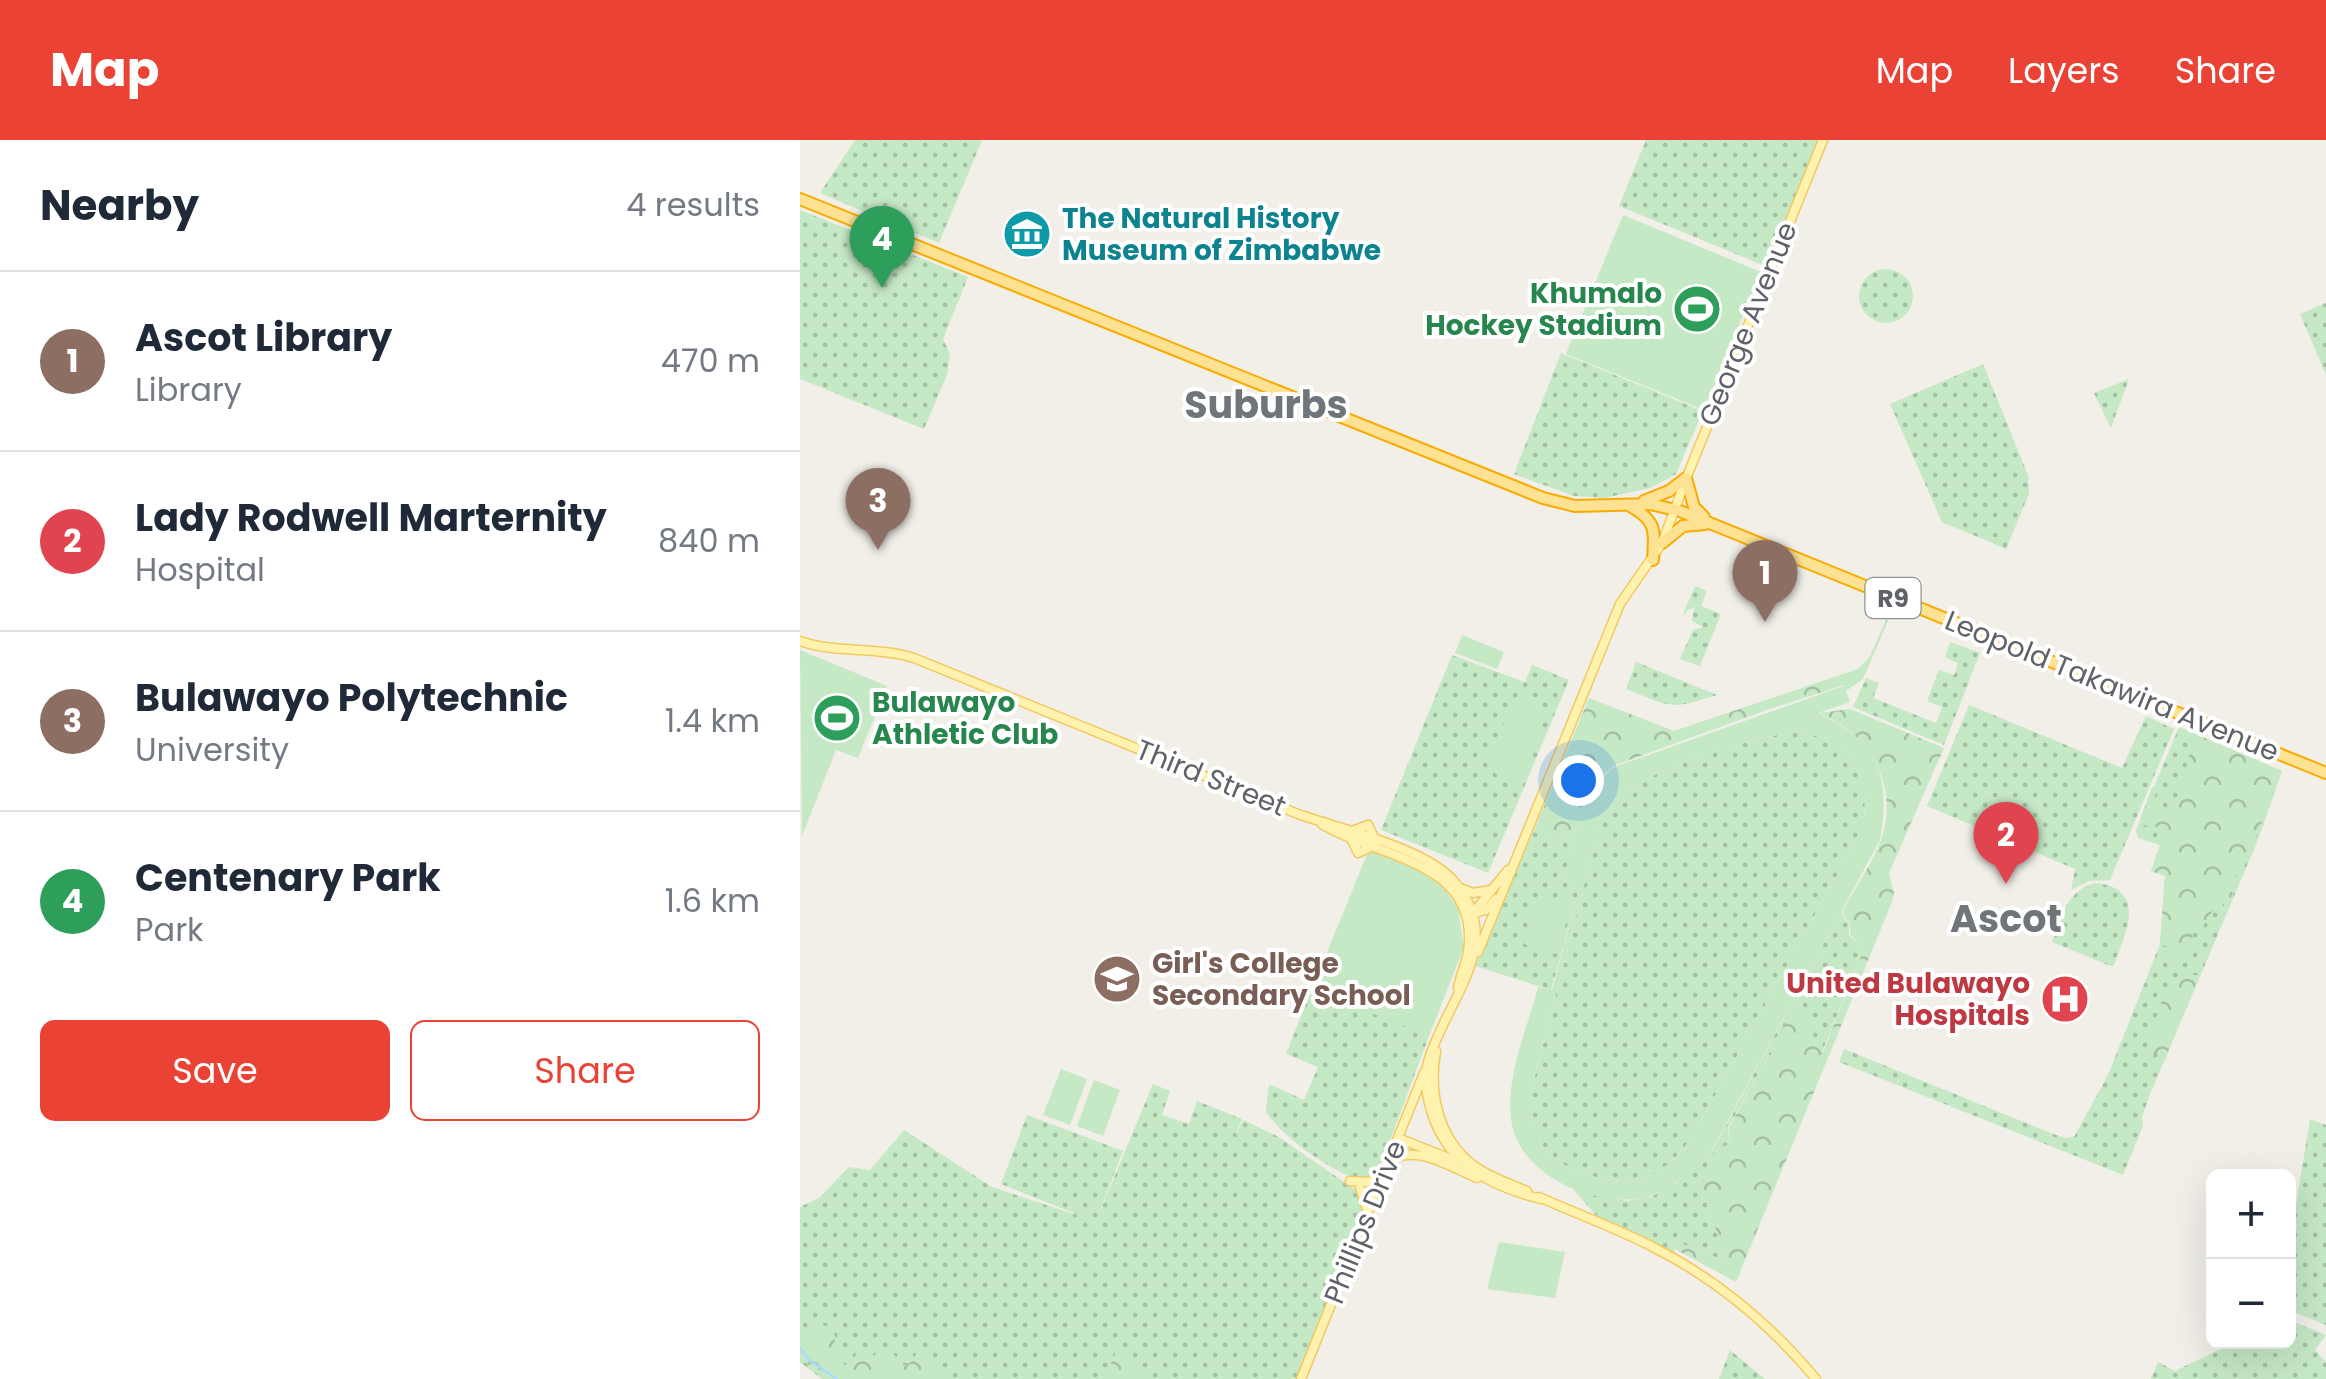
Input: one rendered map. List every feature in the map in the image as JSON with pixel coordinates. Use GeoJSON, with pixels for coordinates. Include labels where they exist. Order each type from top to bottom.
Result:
{"type":"FeatureCollection","features":[{"type":"Feature","properties":{"kind":"highway","name":"R9"},"geometry":{"type":"LineString","coordinates":[[800,197],[1059,298],[1543,498],[1575,506],[1654,504],[1676,509]]}},
{"type":"Feature","properties":{"kind":"highway"},"geometry":{"type":"LineString","coordinates":[[1629,506],[1668,491],[1686,478],[1694,507],[1716,526]]}},
{"type":"Feature","properties":{"kind":"highway"},"geometry":{"type":"LineString","coordinates":[[1629,506],[1646,514],[1652,524],[1653,560]]}},
{"type":"Feature","properties":{"kind":"highway","name":"Leopold Takawira Avenue"},"geometry":{"type":"LineString","coordinates":[[1676,509],[2326,772]]}},
{"type":"Feature","properties":{"kind":"highway"},"geometry":{"type":"LineString","coordinates":[[1662,543],[1683,526],[1716,526]]}},
{"type":"Feature","properties":{"kind":"main road","name":"George Avenue"},"geometry":{"type":"LineString","coordinates":[[1457,992],[1620,604],[1662,543],[1823,140]]}},
{"type":"Feature","properties":{"kind":"main road","name":"Third Street"},"geometry":{"type":"LineString","coordinates":[[800,641],[825,649],[887,652],[914,658],[1375,844]]}},
{"type":"Feature","properties":{"kind":"main road"},"geometry":{"type":"LineString","coordinates":[[1375,844],[1368,826],[1351,834],[1358,853],[1375,844],[1434,864],[1454,886],[1473,913],[1477,939],[1473,960]]}},
{"type":"Feature","properties":{"kind":"main road"},"geometry":{"type":"LineString","coordinates":[[1454,886],[1473,893],[1498,890]]}},
{"type":"Feature","properties":{"kind":"main road"},"geometry":{"type":"LineString","coordinates":[[1454,886],[1466,918],[1469,947]]}},
{"type":"Feature","properties":{"kind":"main road"},"geometry":{"type":"LineString","coordinates":[[1473,913],[1486,910],[1498,890]]}},
{"type":"Feature","properties":{"kind":"main road"},"geometry":{"type":"LineString","coordinates":[[1473,913],[1457,992],[1439,1036],[1433,1086],[1438,1114],[1452,1141],[1478,1169]]}},
{"type":"Feature","properties":{"kind":"main road","name":"Phillips Drive"},"geometry":{"type":"LineString","coordinates":[[1301,1379],[1439,1036]]}},
{"type":"Feature","properties":{"kind":"main road"},"geometry":{"type":"LineString","coordinates":[[1427,1064],[1427,1094],[1434,1121],[1449,1148],[1463,1164],[1510,1191]]}},
{"type":"Feature","properties":{"kind":"main road"},"geometry":{"type":"LineString","coordinates":[[1398,1138],[1642,1241],[1693,1270],[1758,1319],[1816,1379]]}},
{"type":"Feature","properties":{"kind":"main road"},"geometry":{"type":"LineString","coordinates":[[1388,1162],[1399,1155],[1412,1154],[1510,1191],[1541,1198]]}},
{"type":"Feature","properties":{"kind":"main road"},"geometry":{"type":"LineString","coordinates":[[1350,1182],[1369,1182],[1383,1174]]}},
{"type":"Feature","properties":{"kind":"main road"},"geometry":{"type":"LineString","coordinates":[[1360,1188],[1368,1213]]}},
{"type":"Feature","properties":{"kind":"green space"},"geometry":{"type":"Polygon","coordinates":[[[855,140],[982,140],[939,243],[820,193],[855,140]]]}},
{"type":"Feature","properties":{"kind":"green space"},"geometry":{"type":"Polygon","coordinates":[[[1646,140],[1819,140],[1770,268],[1619,206],[1646,140]]]}},
{"type":"Feature","properties":{"kind":"green space"},"geometry":{"type":"Polygon","coordinates":[[[800,210],[968,277],[943,339],[950,354],[947,375],[924,429],[800,379],[800,210]]]}},
{"type":"Feature","properties":{"kind":"green space","name":"Khumalo Hockey Stadium"},"geometry":{"type":"Polygon","coordinates":[[[1623,215],[1761,272],[1704,410],[1566,354],[1623,215]]]}},
{"type":"Feature","properties":{"kind":"green space"},"geometry":{"type":"Polygon","coordinates":[[[1886,269],[1905,277],[1913,296],[1905,315],[1886,323],[1867,315],[1859,296],[1867,277],[1886,269]]]}},
{"type":"Feature","properties":{"kind":"green space"},"geometry":{"type":"Polygon","coordinates":[[[2326,303],[2326,375],[2300,314],[2326,303]]]}},
{"type":"Feature","properties":{"kind":"green space"},"geometry":{"type":"Polygon","coordinates":[[[1561,353],[1703,411],[1676,474],[1650,488],[1604,498],[1574,496],[1514,474],[1561,353]]]}},
{"type":"Feature","properties":{"kind":"green space"},"geometry":{"type":"Polygon","coordinates":[[[1983,364],[2028,475],[2029,494],[2006,549],[1942,522],[1890,404],[1983,364]]]}},
{"type":"Feature","properties":{"kind":"green space"},"geometry":{"type":"Polygon","coordinates":[[[2129,379],[2111,428],[2094,393],[2129,379]]]}},
{"type":"Feature","properties":{"kind":"green space"},"geometry":{"type":"Polygon","coordinates":[[[1695,586],[1707,591],[1701,606],[1721,614],[1700,666],[1680,659],[1693,630],[1703,627],[1692,621],[1694,608],[1682,617],[1695,586]]]}},
{"type":"Feature","properties":{"kind":"green space"},"geometry":{"type":"Polygon","coordinates":[[[1886,620],[1863,679],[1846,691],[1844,685],[1613,766],[1588,797],[1574,836],[1554,837],[1535,828],[1589,698],[1674,731],[1858,669],[1869,658],[1886,620]]]}},
{"type":"Feature","properties":{"kind":"green space"},"geometry":{"type":"Polygon","coordinates":[[[1462,635],[1504,652],[1497,669],[1455,653],[1462,635]]]}},
{"type":"Feature","properties":{"kind":"green space"},"geometry":{"type":"Polygon","coordinates":[[[1950,642],[1980,653],[1944,745],[1853,707],[1866,678],[1879,683],[1873,698],[1936,723],[1942,707],[1927,701],[1939,670],[1954,675],[1958,663],[1945,657],[1950,642]]]}},
{"type":"Feature","properties":{"kind":"green space","name":"Bulawayo Athletic Club"},"geometry":{"type":"Polygon","coordinates":[[[800,650],[887,686],[858,758],[836,750],[802,836],[800,650]]]}},
{"type":"Feature","properties":{"kind":"green space"},"geometry":{"type":"Polygon","coordinates":[[[1452,655],[1525,682],[1532,665],[1569,680],[1488,873],[1381,830],[1452,655]]]}},
{"type":"Feature","properties":{"kind":"green space"},"geometry":{"type":"Polygon","coordinates":[[[1636,662],[1717,695],[1672,705],[1626,689],[1636,662]]]}},
{"type":"Feature","properties":{"kind":"green space"},"geometry":{"type":"Polygon","coordinates":[[[1844,686],[1850,702],[1818,713],[1839,724],[1867,749],[1876,763],[1884,797],[1880,840],[1713,1148],[1670,1187],[1634,1199],[1591,1195],[1550,1177],[1521,1147],[1510,1112],[1513,1076],[1538,987],[1552,990],[1579,889],[1563,881],[1575,834],[1593,791],[1614,767],[1844,686]],[[1814,735],[1771,736],[1718,749],[1640,783],[1603,812],[1531,1091],[1538,1138],[1547,1151],[1568,1167],[1610,1180],[1638,1179],[1662,1169],[1691,1139],[1863,828],[1864,790],[1854,761],[1844,749],[1814,735]]]}},
{"type":"Feature","properties":{"kind":"green space"},"geometry":{"type":"Polygon","coordinates":[[[1524,701],[1540,708],[1542,728],[1523,774],[1515,779],[1500,778],[1490,768],[1491,754],[1511,707],[1524,701]]]}},
{"type":"Feature","properties":{"kind":"green space"},"geometry":{"type":"Polygon","coordinates":[[[1969,705],[2122,768],[2146,716],[2174,729],[2110,880],[2089,881],[2071,890],[2075,869],[1927,806],[1969,705]]]}},
{"type":"Feature","properties":{"kind":"green space"},"geometry":{"type":"Polygon","coordinates":[[[1850,709],[1944,748],[1889,873],[1892,902],[1736,1282],[1675,1249],[1675,1241],[1727,1262],[1699,1180],[1717,1149],[1730,1144],[1729,1128],[1796,1004],[1823,1052],[1862,954],[1860,944],[1850,934],[1850,923],[1843,910],[1881,840],[1886,800],[1883,781],[1866,748],[1837,722],[1819,713],[1850,709]]]}},
{"type":"Feature","properties":{"kind":"green space"},"geometry":{"type":"Polygon","coordinates":[[[2179,727],[2282,771],[2258,840],[2150,1094],[2143,1126],[2123,1175],[1839,1062],[1844,1049],[2048,1132],[2074,1137],[2108,1075],[2160,944],[2165,876],[2151,871],[2160,845],[2138,838],[2136,830],[2179,727]]]}},
{"type":"Feature","properties":{"kind":"green space"},"geometry":{"type":"Polygon","coordinates":[[[2179,727],[2282,771],[2242,873],[2230,880],[2228,889],[2233,893],[2223,917],[2224,904],[2217,904],[2199,933],[2193,932],[2190,958],[2184,963],[2174,961],[2168,947],[2160,944],[2165,876],[2151,871],[2166,831],[2150,824],[2143,826],[2140,820],[2152,787],[2158,790],[2151,804],[2153,810],[2170,812],[2176,807],[2191,747],[2189,741],[2176,734],[2179,727]]]}},
{"type":"Feature","properties":{"kind":"green space"},"geometry":{"type":"Polygon","coordinates":[[[1793,733],[1830,741],[1854,761],[1864,790],[1863,828],[1682,1150],[1662,1169],[1638,1179],[1610,1180],[1568,1167],[1547,1151],[1538,1138],[1531,1091],[1603,812],[1619,797],[1664,770],[1718,749],[1793,733]]]}},
{"type":"Feature","properties":{"kind":"green space"},"geometry":{"type":"Polygon","coordinates":[[[1535,828],[1554,837],[1574,836],[1563,881],[1579,889],[1551,990],[1475,966],[1535,828]]]}},
{"type":"Feature","properties":{"kind":"green space"},"geometry":{"type":"Polygon","coordinates":[[[1372,849],[1427,873],[1444,888],[1458,909],[1464,947],[1429,1036],[1312,989],[1372,849]]]}},
{"type":"Feature","properties":{"kind":"green space"},"geometry":{"type":"Polygon","coordinates":[[[2096,883],[2123,894],[2128,904],[2127,928],[2113,967],[2052,942],[2072,898],[2096,883]]]}},
{"type":"Feature","properties":{"kind":"green space"},"geometry":{"type":"Polygon","coordinates":[[[1540,894],[1572,905],[1556,954],[1524,944],[1540,894]]]}},
{"type":"Feature","properties":{"kind":"green space"},"geometry":{"type":"Polygon","coordinates":[[[1842,910],[1849,923],[1849,935],[1860,944],[1862,954],[1822,1052],[1796,1005],[1728,1128],[1730,1144],[1717,1149],[1699,1180],[1727,1262],[1675,1241],[1674,1255],[1601,1221],[1573,1189],[1627,1201],[1653,1196],[1676,1183],[1714,1148],[1842,910]]]}},
{"type":"Feature","properties":{"kind":"green space"},"geometry":{"type":"Polygon","coordinates":[[[1461,950],[1378,1173],[1366,1181],[1340,1172],[1311,1154],[1274,1122],[1266,1112],[1269,1084],[1304,1100],[1318,1067],[1286,1054],[1325,955],[1354,967],[1461,950]]]}},
{"type":"Feature","properties":{"kind":"green space"},"geometry":{"type":"Polygon","coordinates":[[[2185,972],[2199,976],[2164,1062],[2159,1058],[2160,1051],[2148,1059],[2143,1055],[2163,998],[2175,979],[2185,972]]]}},
{"type":"Feature","properties":{"kind":"green space"},"geometry":{"type":"Polygon","coordinates":[[[1061,1069],[1087,1079],[1070,1125],[1043,1115],[1061,1069]]]}},
{"type":"Feature","properties":{"kind":"green space"},"geometry":{"type":"Polygon","coordinates":[[[1094,1080],[1120,1090],[1103,1136],[1077,1126],[1094,1080]]]}},
{"type":"Feature","properties":{"kind":"green space"},"geometry":{"type":"Polygon","coordinates":[[[1153,1084],[1170,1091],[1162,1115],[1189,1124],[1197,1101],[1242,1119],[1233,1141],[1243,1120],[1279,1137],[1357,1191],[1364,1210],[1296,1379],[822,1379],[800,1362],[800,1207],[819,1198],[849,1167],[870,1170],[904,1130],[992,1187],[1086,1218],[1001,1184],[1027,1115],[1123,1151],[1096,1221],[1153,1084]]]}},
{"type":"Feature","properties":{"kind":"green space"},"geometry":{"type":"Polygon","coordinates":[[[2310,1119],[2326,1125],[2326,1325],[2296,1313],[2296,1205],[2310,1119]]]}},
{"type":"Feature","properties":{"kind":"green space"},"geometry":{"type":"Polygon","coordinates":[[[1499,1242],[1565,1252],[1555,1298],[1487,1289],[1499,1242]]]}},
{"type":"Feature","properties":{"kind":"green space"},"geometry":{"type":"Polygon","coordinates":[[[2296,1323],[2326,1335],[2315,1350],[2326,1362],[2326,1379],[2151,1379],[2158,1362],[2175,1371],[2221,1349],[2296,1349],[2296,1323]]]}},
{"type":"Feature","properties":{"kind":"green space"},"geometry":{"type":"Polygon","coordinates":[[[821,1325],[831,1327],[835,1347],[848,1356],[842,1362],[829,1355],[820,1357],[836,1365],[852,1364],[856,1354],[866,1351],[874,1356],[880,1348],[891,1350],[902,1366],[911,1362],[920,1348],[935,1360],[937,1372],[945,1379],[825,1379],[800,1358],[800,1334],[821,1325]]]}},
{"type":"Feature","properties":{"kind":"green space"},"geometry":{"type":"Polygon","coordinates":[[[1119,1344],[1148,1379],[1105,1379],[1119,1344]]]}},
{"type":"Feature","properties":{"kind":"green space"},"geometry":{"type":"Polygon","coordinates":[[[1730,1350],[1765,1379],[1719,1379],[1730,1350]]]}},
{"type":"Feature","properties":{"kind":"waterway"},"geometry":{"type":"LineString","coordinates":[[800,1348],[809,1360],[837,1379]]}},
{"type":"Feature","properties":{"kind":"place","name":"The Natural History Museum of Zimbabwe"},"geometry":{"type":"Point","coordinates":[1027,234]}},
{"type":"Feature","properties":{"kind":"place","name":"Centenary Park"},"geometry":{"type":"Point","coordinates":[882,288]}},
{"type":"Feature","properties":{"kind":"place","name":"Khumalo Hockey Stadium"},"geometry":{"type":"Point","coordinates":[1697,309]}},
{"type":"Feature","properties":{"kind":"place","name":"Bulawayo Polytechnic"},"geometry":{"type":"Point","coordinates":[878,550]}},
{"type":"Feature","properties":{"kind":"place","name":"Ascot Library"},"geometry":{"type":"Point","coordinates":[1765,622]}},
{"type":"Feature","properties":{"kind":"place","name":"Bulawayo Athletic Club"},"geometry":{"type":"Point","coordinates":[837,718]}},
{"type":"Feature","properties":{"kind":"place","name":"Lady Rodwell Marternity"},"geometry":{"type":"Point","coordinates":[2006,884]}},
{"type":"Feature","properties":{"kind":"place","name":"Girl's College Secondary School"},"geometry":{"type":"Point","coordinates":[1117,979]}},
{"type":"Feature","properties":{"kind":"place","name":"United Bulawayo Hospitals"},"geometry":{"type":"Point","coordinates":[2065,999]}},
{"type":"Feature","properties":{"kind":"district","name":"Suburbs"},"geometry":{"type":"Point","coordinates":[1266,404]}},
{"type":"Feature","properties":{"kind":"district","name":"Ascot"},"geometry":{"type":"Point","coordinates":[2006,918]}}]}
